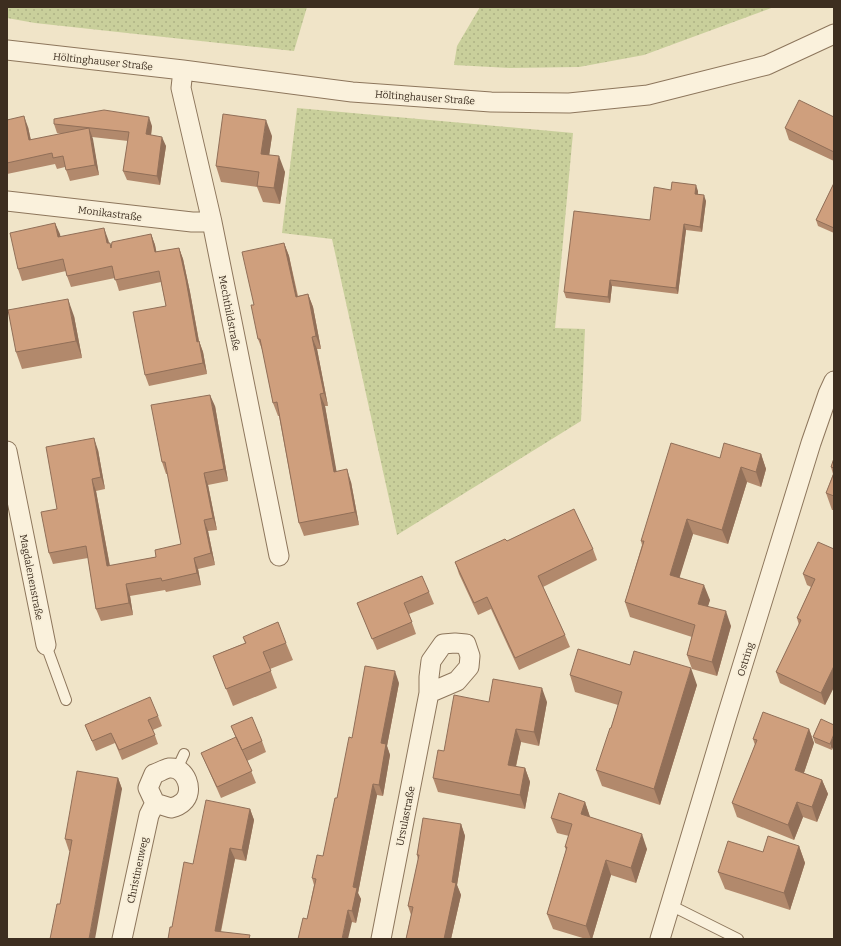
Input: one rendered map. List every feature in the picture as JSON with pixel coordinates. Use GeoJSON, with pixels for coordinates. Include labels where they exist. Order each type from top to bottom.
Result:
{"type":"FeatureCollection","features":[{"type":"Feature","properties":{"kind":"street","name":"Höltinghauser Straße"},"geometry":{"type":"LineString","coordinates":[[7,50],[183,70],[352,92],[491,102],[569,103],[648,95],[767,65],[834,34]]}},
{"type":"Feature","properties":{"kind":"street","name":"Mechthildstraße"},"geometry":{"type":"LineString","coordinates":[[183,70],[182,88],[212,222],[279,556]]}},
{"type":"Feature","properties":{"kind":"street","name":"Monikastraße"},"geometry":{"type":"LineString","coordinates":[[7,201],[192,222],[212,222]]}},
{"type":"Feature","properties":{"kind":"street","name":"Ostring"},"geometry":{"type":"LineString","coordinates":[[660,939],[812,443],[832,391]]}},
{"type":"Feature","properties":{"kind":"street","name":"Magdalenenstraße"},"geometry":{"type":"LineString","coordinates":[[7,451],[46,645]]}},
{"type":"Feature","properties":{"kind":"street","name":"Ursulastraße"},"geometry":{"type":"LineString","coordinates":[[381,939],[429,693]]}},
{"type":"Feature","properties":{"kind":"street"},"geometry":{"type":"LineString","coordinates":[[180,762],[188,784],[188,794],[183,802],[171,808],[155,803],[148,788],[154,774],[180,762]]}},
{"type":"Feature","properties":{"kind":"street","name":"Christinenweg"},"geometry":{"type":"LineString","coordinates":[[122,939],[149,815],[155,803]]}},
{"type":"Feature","properties":{"kind":"lane","name":"Magdalenenstraße"},"geometry":{"type":"LineString","coordinates":[[46,645],[66,700]]}},
{"type":"Feature","properties":{"kind":"lane"},"geometry":{"type":"LineString","coordinates":[[670,905],[738,939]]}},
{"type":"Feature","properties":{"kind":"green space"},"geometry":{"type":"Polygon","coordinates":[[[7,7],[307,7],[294,51],[35,23],[7,18],[7,7]]]}},
{"type":"Feature","properties":{"kind":"green space"},"geometry":{"type":"Polygon","coordinates":[[[480,7],[774,7],[644,55],[579,67],[510,68],[454,65],[457,46],[480,7]]]}},
{"type":"Feature","properties":{"kind":"green space"},"geometry":{"type":"Polygon","coordinates":[[[297,108],[573,133],[555,328],[585,329],[581,421],[397,535],[332,239],[282,233],[297,108]]]}},
{"type":"Feature","properties":{"kind":"building"},"geometry":{"type":"Polygon","coordinates":[[[799,100],[834,117],[834,152],[785,128],[799,100]]]}},
{"type":"Feature","properties":{"kind":"building"},"geometry":{"type":"Polygon","coordinates":[[[104,110],[149,117],[146,134],[162,137],[157,176],[123,171],[129,132],[54,124],[54,119],[104,110]]]}},
{"type":"Feature","properties":{"kind":"building"},"geometry":{"type":"Polygon","coordinates":[[[223,114],[266,120],[261,154],[279,156],[274,188],[257,186],[259,172],[216,166],[223,114]]]}},
{"type":"Feature","properties":{"kind":"building"},"geometry":{"type":"Polygon","coordinates":[[[24,116],[29,140],[89,128],[95,165],[66,170],[63,156],[53,158],[52,153],[7,163],[7,120],[24,116]]]}},
{"type":"Feature","properties":{"kind":"building"},"geometry":{"type":"Polygon","coordinates":[[[672,182],[696,185],[695,194],[704,195],[700,227],[684,224],[676,288],[610,280],[608,297],[564,292],[574,211],[650,220],[654,187],[671,190],[672,182]]]}},
{"type":"Feature","properties":{"kind":"building"},"geometry":{"type":"Polygon","coordinates":[[[834,183],[834,228],[816,220],[834,183]]]}},
{"type":"Feature","properties":{"kind":"building"},"geometry":{"type":"Polygon","coordinates":[[[55,223],[58,237],[104,228],[107,243],[110,243],[111,248],[112,242],[151,234],[155,252],[179,248],[197,342],[199,341],[203,363],[145,375],[133,312],[166,306],[159,271],[115,280],[112,266],[67,276],[63,259],[18,269],[10,233],[55,223]]]}},
{"type":"Feature","properties":{"kind":"building"},"geometry":{"type":"Polygon","coordinates":[[[284,243],[296,297],[308,294],[316,336],[312,337],[324,393],[320,394],[334,472],[347,469],[355,512],[299,523],[277,402],[273,403],[260,339],[258,339],[251,305],[254,305],[242,252],[284,243]]]}},
{"type":"Feature","properties":{"kind":"building"},"geometry":{"type":"Polygon","coordinates":[[[68,299],[76,341],[16,352],[8,310],[68,299]]]}},
{"type":"Feature","properties":{"kind":"building"},"geometry":{"type":"Polygon","coordinates":[[[210,395],[224,469],[204,473],[213,518],[204,520],[211,553],[194,558],[197,573],[162,581],[161,578],[126,584],[129,603],[96,609],[86,546],[49,553],[41,512],[57,509],[46,447],[94,438],[101,477],[92,479],[107,566],[156,557],[155,550],[181,544],[165,462],[162,462],[151,405],[210,395]]]}},
{"type":"Feature","properties":{"kind":"building"},"geometry":{"type":"Polygon","coordinates":[[[671,443],[720,458],[724,443],[761,454],[756,472],[741,467],[722,530],[687,519],[670,575],[704,585],[698,604],[726,611],[712,662],[687,655],[695,625],[625,602],[644,541],[641,541],[671,443]]]}},
{"type":"Feature","properties":{"kind":"building"},"geometry":{"type":"Polygon","coordinates":[[[834,458],[834,468],[831,467],[834,458]]]}},
{"type":"Feature","properties":{"kind":"building"},"geometry":{"type":"Polygon","coordinates":[[[834,473],[834,496],[826,493],[834,473]]]}},
{"type":"Feature","properties":{"kind":"building"},"geometry":{"type":"Polygon","coordinates":[[[574,509],[593,549],[538,576],[565,635],[515,658],[487,597],[474,603],[455,562],[505,539],[507,541],[574,509]]]}},
{"type":"Feature","properties":{"kind":"building"},"geometry":{"type":"Polygon","coordinates":[[[818,542],[834,549],[834,666],[821,693],[776,672],[801,620],[797,618],[815,579],[803,574],[818,542]]]}},
{"type":"Feature","properties":{"kind":"building"},"geometry":{"type":"Polygon","coordinates":[[[422,576],[429,592],[404,603],[412,622],[372,639],[357,603],[422,576]]]}},
{"type":"Feature","properties":{"kind":"building"},"geometry":{"type":"Polygon","coordinates":[[[278,622],[286,643],[263,652],[271,671],[226,689],[213,656],[246,643],[243,637],[278,622]]]}},
{"type":"Feature","properties":{"kind":"building"},"geometry":{"type":"Polygon","coordinates":[[[578,649],[630,665],[634,651],[691,668],[654,789],[596,770],[622,692],[570,675],[578,649]]]}},
{"type":"Feature","properties":{"kind":"building"},"geometry":{"type":"Polygon","coordinates":[[[365,666],[395,671],[381,743],[386,744],[379,785],[373,784],[353,887],[357,888],[352,911],[348,910],[342,939],[298,939],[303,918],[307,919],[316,879],[312,878],[317,855],[323,856],[335,798],[337,798],[349,737],[352,738],[365,666]]]}},
{"type":"Feature","properties":{"kind":"building"},"geometry":{"type":"Polygon","coordinates":[[[493,679],[542,688],[534,732],[516,729],[508,765],[525,768],[520,795],[433,778],[438,750],[444,751],[454,695],[489,702],[493,679]]]}},
{"type":"Feature","properties":{"kind":"building"},"geometry":{"type":"Polygon","coordinates":[[[150,697],[158,716],[148,720],[155,735],[119,750],[111,733],[92,741],[85,725],[150,697]]]}},
{"type":"Feature","properties":{"kind":"building"},"geometry":{"type":"Polygon","coordinates":[[[763,712],[809,729],[795,770],[822,780],[812,807],[797,802],[788,825],[732,803],[757,740],[753,739],[763,712]]]}},
{"type":"Feature","properties":{"kind":"building"},"geometry":{"type":"Polygon","coordinates":[[[252,717],[262,741],[242,750],[231,726],[252,717]]]}},
{"type":"Feature","properties":{"kind":"building"},"geometry":{"type":"Polygon","coordinates":[[[821,719],[834,725],[834,734],[830,744],[813,737],[821,719]]]}},
{"type":"Feature","properties":{"kind":"building"},"geometry":{"type":"Polygon","coordinates":[[[236,737],[252,771],[217,787],[201,753],[236,737]]]}},
{"type":"Feature","properties":{"kind":"building"},"geometry":{"type":"Polygon","coordinates":[[[77,771],[118,778],[89,939],[50,939],[57,904],[60,904],[72,840],[65,839],[77,771]]]}},
{"type":"Feature","properties":{"kind":"building"},"geometry":{"type":"Polygon","coordinates":[[[559,793],[585,802],[581,814],[642,834],[631,868],[606,860],[586,926],[547,914],[567,847],[565,847],[572,824],[551,818],[559,793]]]}},
{"type":"Feature","properties":{"kind":"building"},"geometry":{"type":"Polygon","coordinates":[[[206,800],[250,809],[242,850],[230,848],[215,931],[250,935],[249,939],[168,939],[170,927],[172,927],[184,862],[193,864],[206,800]]]}},
{"type":"Feature","properties":{"kind":"building"},"geometry":{"type":"Polygon","coordinates":[[[423,818],[461,824],[452,882],[456,883],[444,939],[406,939],[413,907],[408,906],[419,855],[417,855],[423,818]]]}},
{"type":"Feature","properties":{"kind":"building"},"geometry":{"type":"Polygon","coordinates":[[[768,836],[799,846],[784,893],[718,872],[728,841],[763,852],[768,836]]]}}]}
